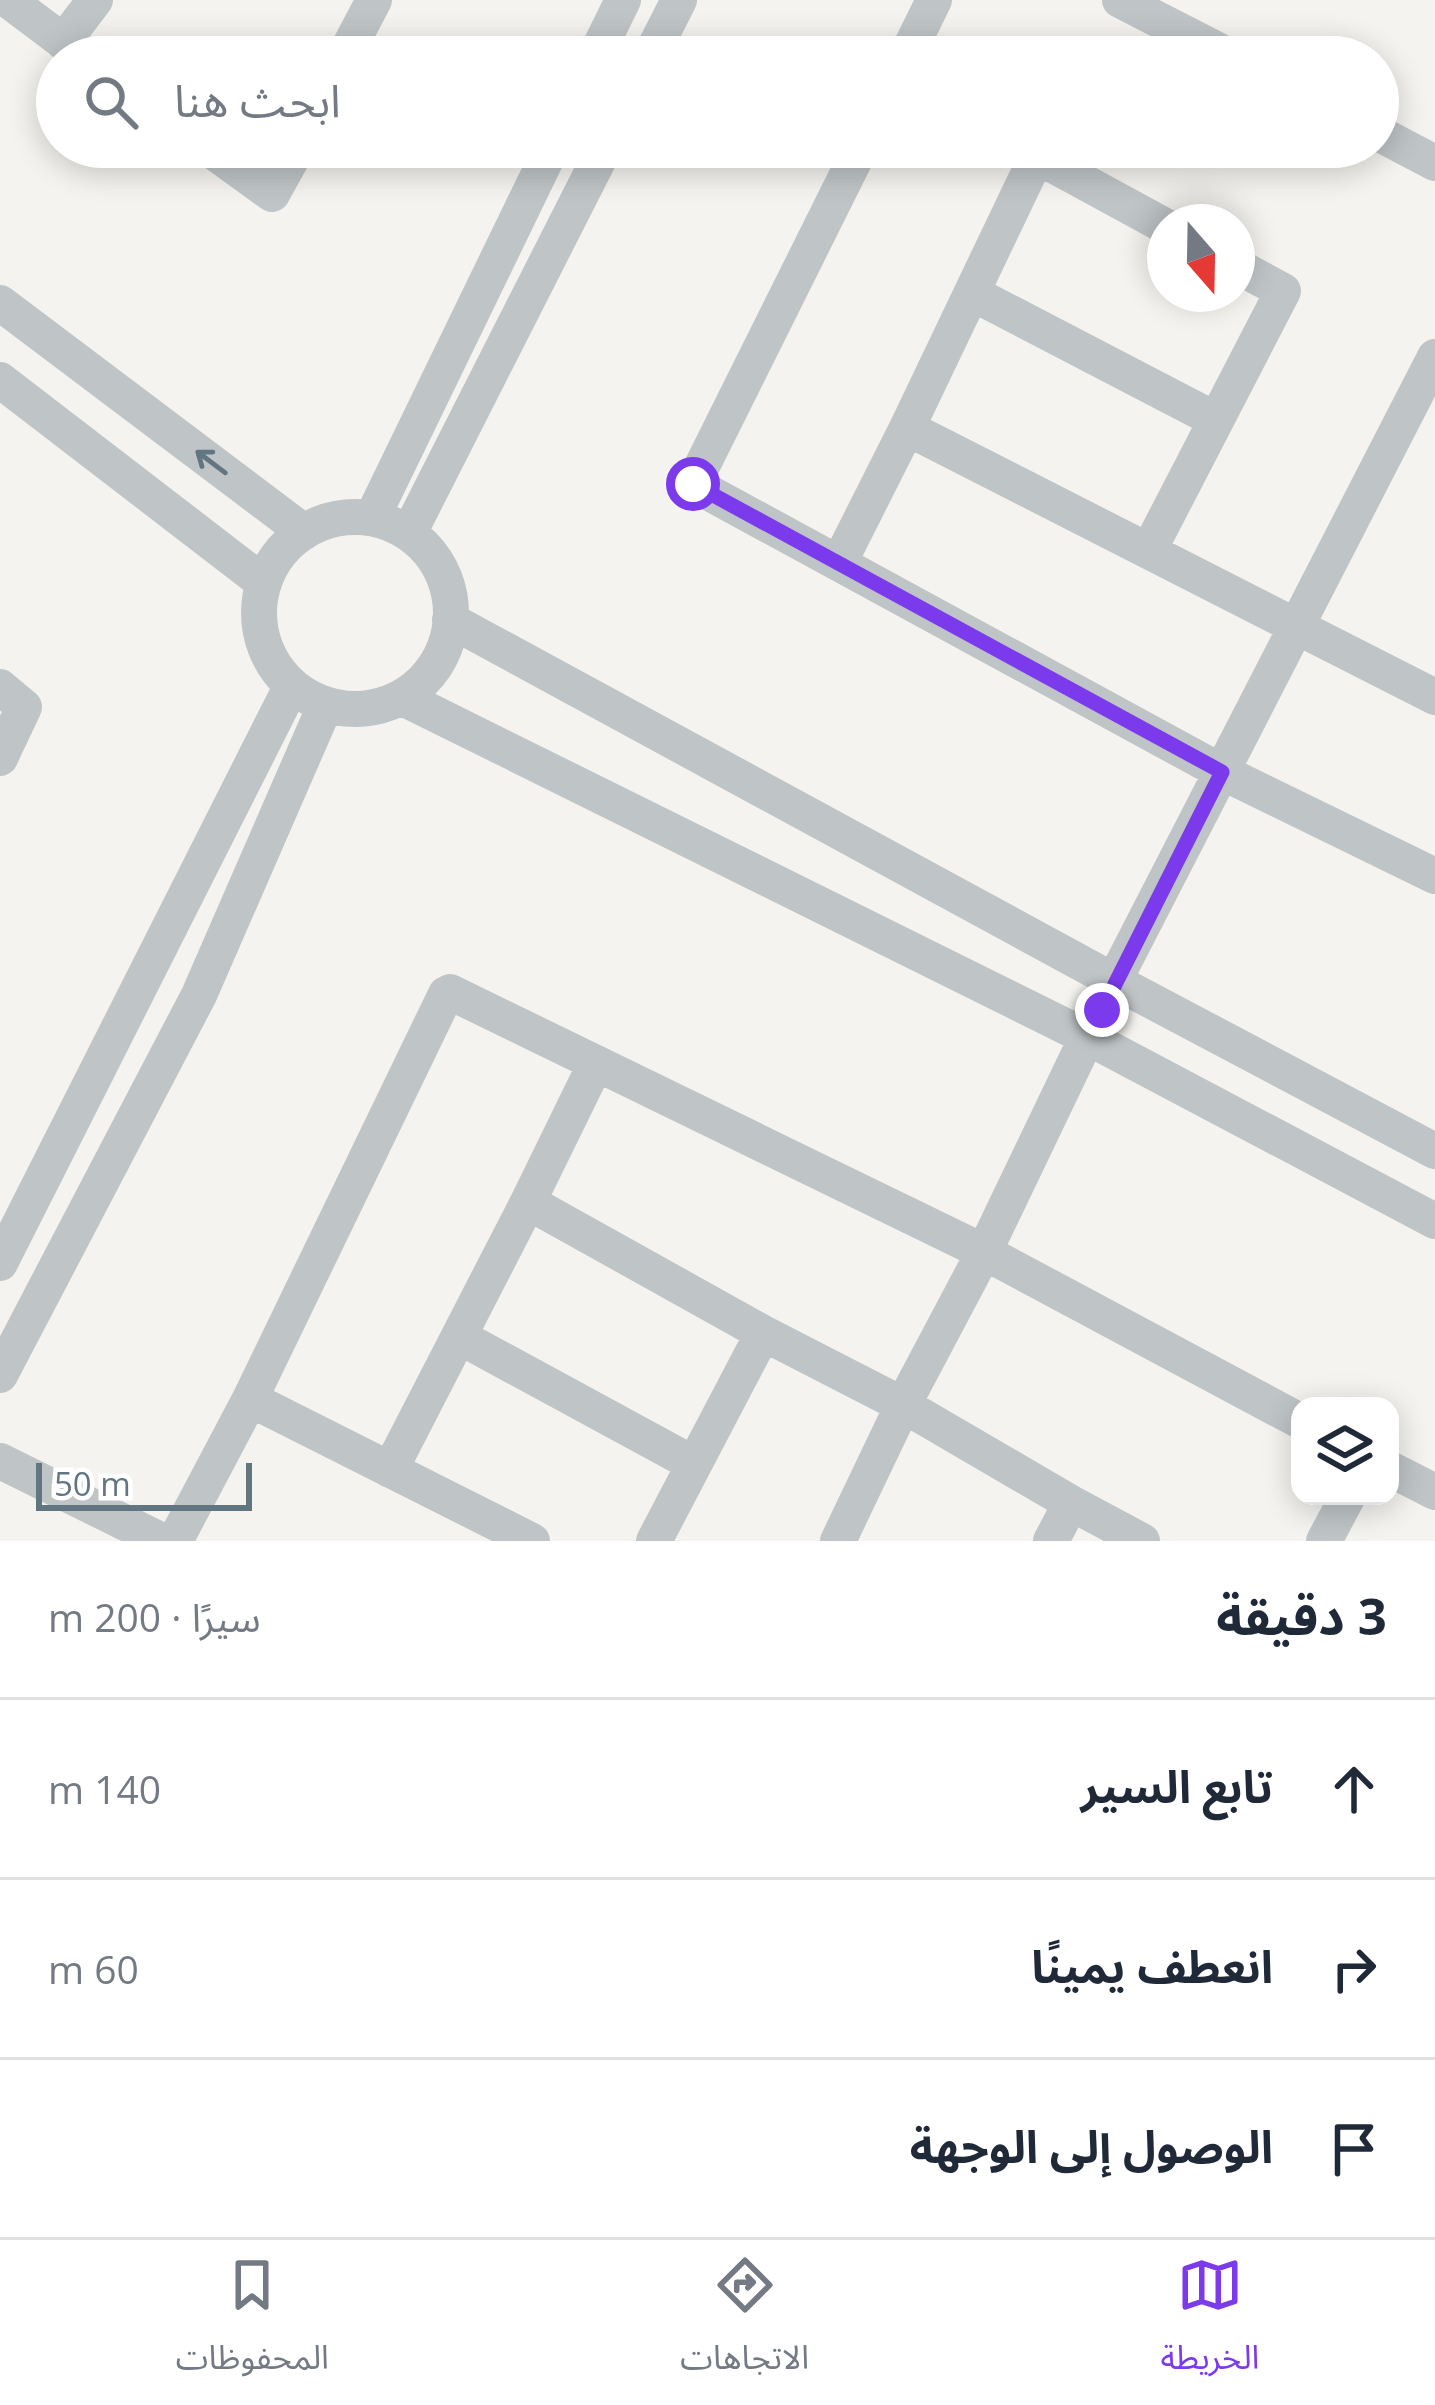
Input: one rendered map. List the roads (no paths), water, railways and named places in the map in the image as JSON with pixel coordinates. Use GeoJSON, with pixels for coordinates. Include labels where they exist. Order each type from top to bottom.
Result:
{"type":"FeatureCollection","features":[{"type":"Feature","properties":{"kind":"street"},"geometry":{"type":"LineString","coordinates":[[8,0],[56,36]]}},
{"type":"Feature","properties":{"kind":"street"},"geometry":{"type":"LineString","coordinates":[[80,36],[95,0]]}},
{"type":"Feature","properties":{"kind":"street"},"geometry":{"type":"LineString","coordinates":[[355,36],[374,0]]}},
{"type":"Feature","properties":{"kind":"street"},"geometry":{"type":"LineString","coordinates":[[605,36],[623,0]]}},
{"type":"Feature","properties":{"kind":"street"},"geometry":{"type":"LineString","coordinates":[[661,36],[680,0]]}},
{"type":"Feature","properties":{"kind":"street"},"geometry":{"type":"LineString","coordinates":[[916,36],[934,0]]}},
{"type":"Feature","properties":{"kind":"street"},"geometry":{"type":"LineString","coordinates":[[1120,0],[1190,36]]}},
{"type":"Feature","properties":{"kind":"street"},"geometry":{"type":"LineString","coordinates":[[1399,144],[1435,163]]}},
{"type":"Feature","properties":{"kind":"street"},"geometry":{"type":"LineString","coordinates":[[236,168],[271,194],[287,168]]}},
{"type":"Feature","properties":{"kind":"street"},"geometry":{"type":"LineString","coordinates":[[372,518],[542,168]]}},
{"type":"Feature","properties":{"kind":"street"},"geometry":{"type":"LineString","coordinates":[[409,532],[594,168]]}},
{"type":"Feature","properties":{"kind":"street"},"geometry":{"type":"LineString","coordinates":[[851,168],[693,484],[1222,772],[1435,875]]}},
{"type":"Feature","properties":{"kind":"street"},"geometry":{"type":"LineString","coordinates":[[839,563],[972,292],[1022,168]]}},
{"type":"Feature","properties":{"kind":"street"},"geometry":{"type":"LineString","coordinates":[[1058,168],[1147,216]]}},
{"type":"Feature","properties":{"kind":"street"},"geometry":{"type":"LineString","coordinates":[[1149,550],[1283,291],[1255,276]]}},
{"type":"Feature","properties":{"kind":"street"},"geometry":{"type":"LineString","coordinates":[[972,292],[1216,421]]}},
{"type":"Feature","properties":{"kind":"street"},"geometry":{"type":"LineString","coordinates":[[0,303],[304,532]]}},
{"type":"Feature","properties":{"kind":"street"},"geometry":{"type":"LineString","coordinates":[[838,1541],[1114,981],[1435,357]]}},
{"type":"Feature","properties":{"kind":"street"},"geometry":{"type":"LineString","coordinates":[[0,380],[264,583]]}},
{"type":"Feature","properties":{"kind":"street"},"geometry":{"type":"LineString","coordinates":[[907,428],[1435,697]]}},
{"type":"Feature","properties":{"kind":"street"},"geometry":{"type":"LineString","coordinates":[[349,517],[372,518],[409,532],[437,561],[452,597],[450,637],[433,672],[403,698],[365,710],[326,706],[291,687],[273,665],[262,639],[258,611],[264,583],[279,554],[304,532],[349,517]]}},
{"type":"Feature","properties":{"kind":"street"},"geometry":{"type":"LineString","coordinates":[[450,620],[1435,1151]]}},
{"type":"Feature","properties":{"kind":"street"},"geometry":{"type":"LineString","coordinates":[[0,687],[24,707],[0,758]]}},
{"type":"Feature","properties":{"kind":"street"},"geometry":{"type":"LineString","coordinates":[[0,1263],[291,687]]}},
{"type":"Feature","properties":{"kind":"street"},"geometry":{"type":"LineString","coordinates":[[403,698],[1089,1038],[1435,1221]]}},
{"type":"Feature","properties":{"kind":"street"},"geometry":{"type":"LineString","coordinates":[[0,1375],[199,994],[326,706]]}},
{"type":"Feature","properties":{"kind":"street"},"geometry":{"type":"LineString","coordinates":[[175,1541],[250,1399],[446,994],[453,992],[984,1252],[1291,1415]]}},
{"type":"Feature","properties":{"kind":"street"},"geometry":{"type":"LineString","coordinates":[[390,1470],[596,1063]]}},
{"type":"Feature","properties":{"kind":"street"},"geometry":{"type":"LineString","coordinates":[[528,1202],[1142,1541]]}},
{"type":"Feature","properties":{"kind":"street"},"geometry":{"type":"LineString","coordinates":[[653,1541],[763,1333]]}},
{"type":"Feature","properties":{"kind":"street"},"geometry":{"type":"LineString","coordinates":[[460,1337],[692,1463]]}},
{"type":"Feature","properties":{"kind":"street"},"geometry":{"type":"LineString","coordinates":[[250,1399],[532,1541]]}},
{"type":"Feature","properties":{"kind":"street"},"geometry":{"type":"LineString","coordinates":[[0,1462],[162,1541]]}},
{"type":"Feature","properties":{"kind":"street"},"geometry":{"type":"LineString","coordinates":[[1399,1473],[1435,1492]]}},
{"type":"Feature","properties":{"kind":"street"},"geometry":{"type":"LineString","coordinates":[[1051,1541],[1071,1503]]}},
{"type":"Feature","properties":{"kind":"street"},"geometry":{"type":"LineString","coordinates":[[1324,1541],[1343,1505]]}}]}
